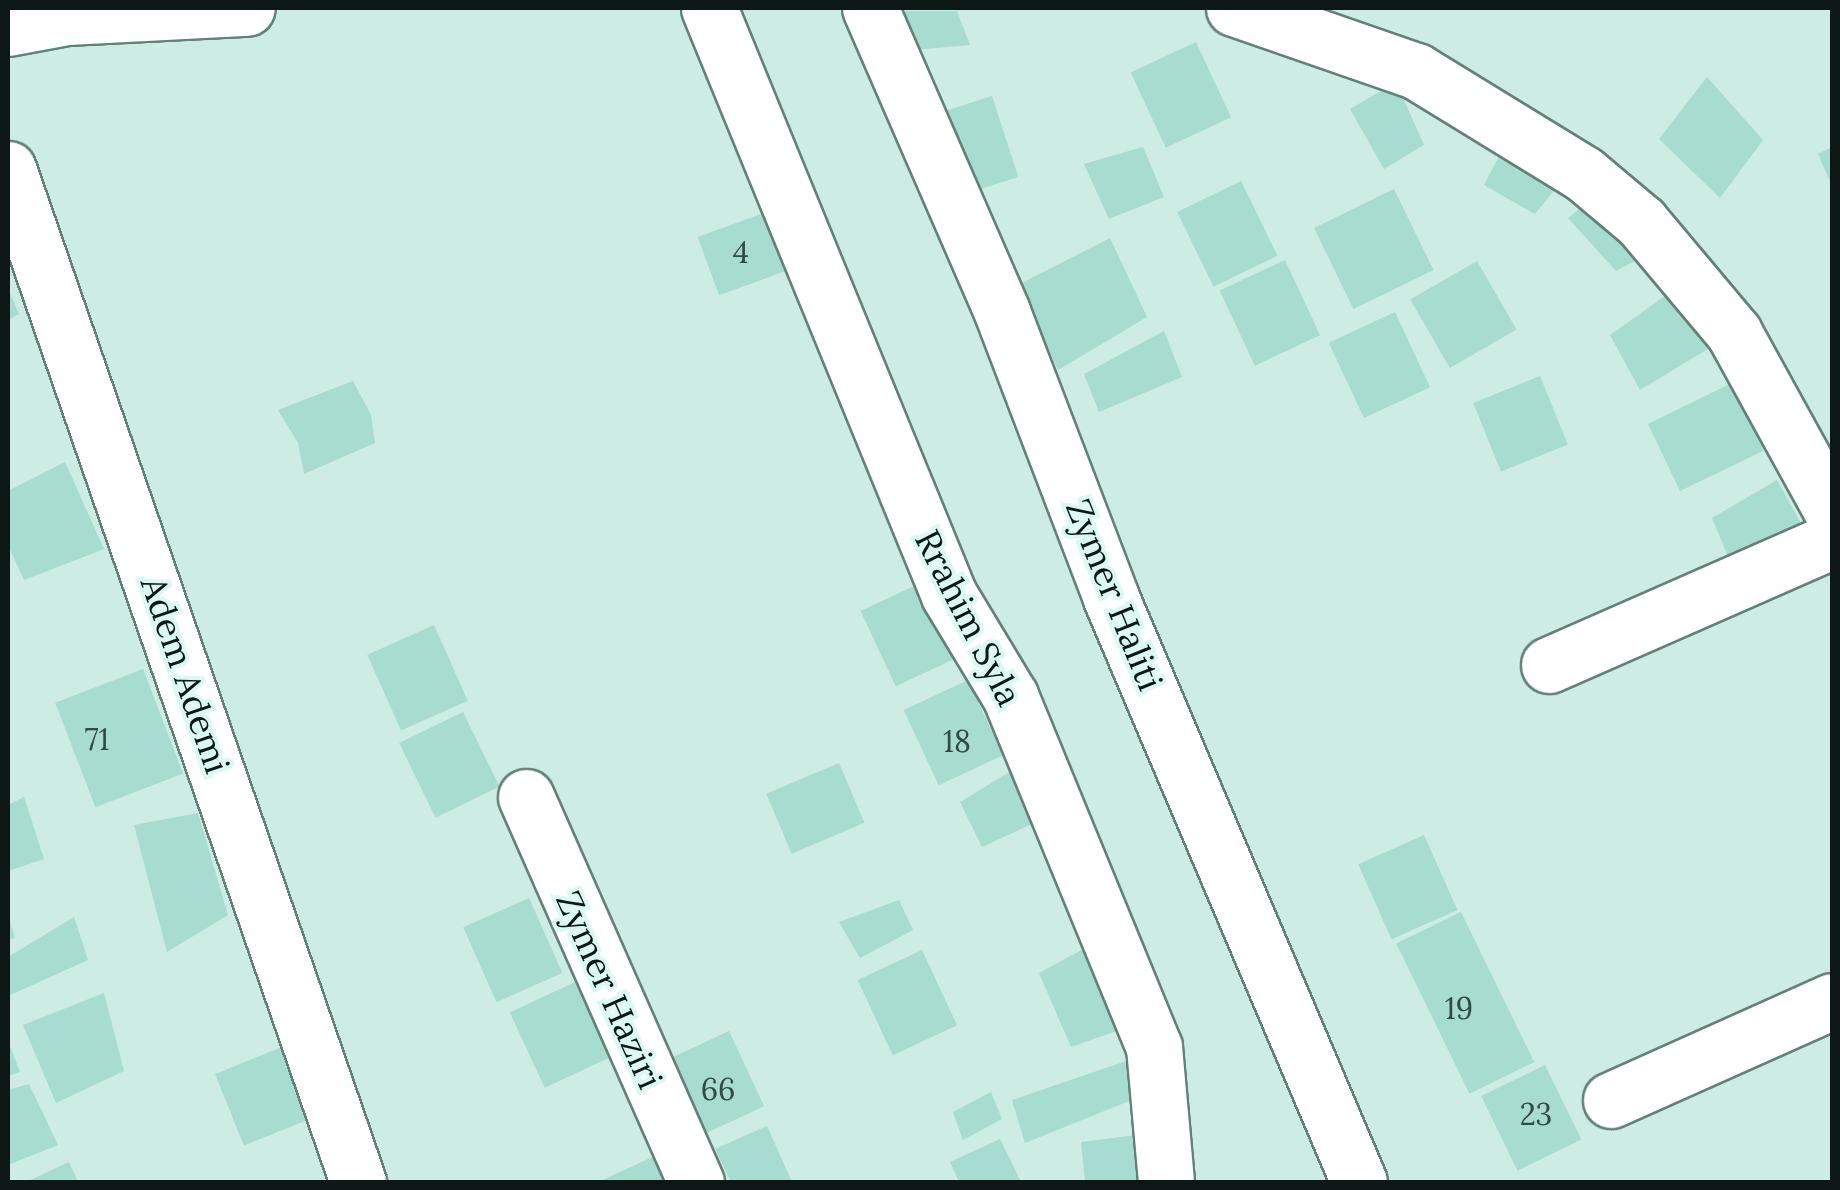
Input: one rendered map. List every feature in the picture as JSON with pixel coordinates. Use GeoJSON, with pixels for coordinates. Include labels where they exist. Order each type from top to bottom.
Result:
{"type":"FeatureCollection","features":[{"type":"Feature","properties":{"kind":"street"},"geometry":{"type":"LineString","coordinates":[[8,28],[66,17],[246,8]]}},
{"type":"Feature","properties":{"kind":"street","name":"Rrahim Syla"},"geometry":{"type":"LineString","coordinates":[[709,8],[949,595],[1010,696],[1154,1048],[1166,1182]]}},
{"type":"Feature","properties":{"kind":"street","name":"Zymer Haliti"},"geometry":{"type":"LineString","coordinates":[[870,8],[1002,312],[1111,598],[1359,1182]]}},
{"type":"Feature","properties":{"kind":"street"},"geometry":{"type":"LineString","coordinates":[[1234,8],[1416,72],[1584,174],[1641,222],[1734,333],[1832,510]]}},
{"type":"Feature","properties":{"kind":"street","name":"Adem Ademi"},"geometry":{"type":"LineString","coordinates":[[8,169],[358,1182]]}},
{"type":"Feature","properties":{"kind":"street"},"geometry":{"type":"LineString","coordinates":[[1549,665],[1832,541]]}},
{"type":"Feature","properties":{"kind":"street","name":"Zymer Haziri"},"geometry":{"type":"LineString","coordinates":[[526,797],[696,1182]]}},
{"type":"Feature","properties":{"kind":"street"},"geometry":{"type":"LineString","coordinates":[[1611,1100],[1832,1001]]}},
{"type":"Feature","properties":{"kind":"building"},"geometry":{"type":"Polygon","coordinates":[[[894,11],[957,11],[970,45],[914,50],[894,11]]]}},
{"type":"Feature","properties":{"kind":"building"},"geometry":{"type":"Polygon","coordinates":[[[1196,42],[1231,117],[1166,148],[1131,72],[1196,42]]]}},
{"type":"Feature","properties":{"kind":"building"},"geometry":{"type":"Polygon","coordinates":[[[1707,77],[1763,140],[1720,198],[1659,139],[1707,77]]]}},
{"type":"Feature","properties":{"kind":"building"},"geometry":{"type":"Polygon","coordinates":[[[1396,82],[1424,145],[1384,169],[1350,109],[1396,82]]]}},
{"type":"Feature","properties":{"kind":"building"},"geometry":{"type":"Polygon","coordinates":[[[992,96],[1018,177],[964,194],[938,114],[992,96]]]}},
{"type":"Feature","properties":{"kind":"building"},"geometry":{"type":"Polygon","coordinates":[[[1143,147],[1164,197],[1109,219],[1084,164],[1143,147]]]}},
{"type":"Feature","properties":{"kind":"building"},"geometry":{"type":"Polygon","coordinates":[[[1504,147],[1564,178],[1535,214],[1484,185],[1504,147]]]}},
{"type":"Feature","properties":{"kind":"building"},"geometry":{"type":"Polygon","coordinates":[[[1832,147],[1832,186],[1818,154],[1832,147]]]}},
{"type":"Feature","properties":{"kind":"building"},"geometry":{"type":"Polygon","coordinates":[[[1241,181],[1277,256],[1214,287],[1177,212],[1241,181]]]}},
{"type":"Feature","properties":{"kind":"building"},"geometry":{"type":"Polygon","coordinates":[[[1394,189],[1433,270],[1353,309],[1314,228],[1394,189]]]}},
{"type":"Feature","properties":{"kind":"building"},"geometry":{"type":"Polygon","coordinates":[[[1591,200],[1648,254],[1616,271],[1568,218],[1591,200]]]}},
{"type":"Feature","properties":{"kind":"building"},"geometry":{"type":"Polygon","coordinates":[[[772,210],[793,268],[719,295],[698,237],[772,210]]]}},
{"type":"Feature","properties":{"kind":"building"},"geometry":{"type":"Polygon","coordinates":[[[1110,238],[1147,317],[1058,370],[1020,284],[1110,238]]]}},
{"type":"Feature","properties":{"kind":"building"},"geometry":{"type":"Polygon","coordinates":[[[1285,260],[1320,335],[1255,366],[1220,290],[1285,260]]]}},
{"type":"Feature","properties":{"kind":"building"},"geometry":{"type":"Polygon","coordinates":[[[1477,261],[1516,329],[1450,368],[1410,300],[1477,261]]]}},
{"type":"Feature","properties":{"kind":"building"},"geometry":{"type":"Polygon","coordinates":[[[1679,286],[1711,347],[1640,390],[1610,335],[1679,286]]]}},
{"type":"Feature","properties":{"kind":"building"},"geometry":{"type":"Polygon","coordinates":[[[8,289],[19,314],[8,320],[8,289]]]}},
{"type":"Feature","properties":{"kind":"building"},"geometry":{"type":"Polygon","coordinates":[[[1395,312],[1430,387],[1364,418],[1329,343],[1395,312]]]}},
{"type":"Feature","properties":{"kind":"building"},"geometry":{"type":"Polygon","coordinates":[[[1164,331],[1182,377],[1099,412],[1084,374],[1164,331]]]}},
{"type":"Feature","properties":{"kind":"building"},"geometry":{"type":"Polygon","coordinates":[[[1540,376],[1568,445],[1501,472],[1473,403],[1540,376]]]}},
{"type":"Feature","properties":{"kind":"building"},"geometry":{"type":"Polygon","coordinates":[[[1746,376],[1763,451],[1680,491],[1648,424],[1746,376]]]}},
{"type":"Feature","properties":{"kind":"building"},"geometry":{"type":"Polygon","coordinates":[[[353,381],[371,415],[375,443],[304,474],[298,443],[278,410],[353,381]]]}},
{"type":"Feature","properties":{"kind":"building"},"geometry":{"type":"Polygon","coordinates":[[[65,462],[104,549],[24,580],[8,545],[8,491],[65,462]]]}},
{"type":"Feature","properties":{"kind":"building"},"geometry":{"type":"Polygon","coordinates":[[[1777,480],[1810,539],[1732,566],[1712,518],[1777,480]]]}},
{"type":"Feature","properties":{"kind":"building"},"geometry":{"type":"Polygon","coordinates":[[[925,581],[960,656],[896,686],[861,611],[925,581]]]}},
{"type":"Feature","properties":{"kind":"building"},"geometry":{"type":"Polygon","coordinates":[[[434,625],[468,701],[401,731],[367,655],[434,625]]]}},
{"type":"Feature","properties":{"kind":"building"},"geometry":{"type":"Polygon","coordinates":[[[143,669],[183,774],[95,807],[55,703],[143,669]]]}},
{"type":"Feature","properties":{"kind":"building"},"geometry":{"type":"Polygon","coordinates":[[[968,680],[1003,755],[939,785],[904,710],[968,680]]]}},
{"type":"Feature","properties":{"kind":"building"},"geometry":{"type":"Polygon","coordinates":[[[463,712],[499,787],[436,818],[399,743],[463,712]]]}},
{"type":"Feature","properties":{"kind":"building"},"geometry":{"type":"Polygon","coordinates":[[[839,763],[864,823],[792,854],[766,794],[839,763]]]}},
{"type":"Feature","properties":{"kind":"building"},"geometry":{"type":"Polygon","coordinates":[[[1011,771],[1034,823],[982,847],[960,802],[1011,771]]]}},
{"type":"Feature","properties":{"kind":"building"},"geometry":{"type":"Polygon","coordinates":[[[24,797],[44,859],[8,871],[8,805],[24,797]]]}},
{"type":"Feature","properties":{"kind":"building"},"geometry":{"type":"Polygon","coordinates":[[[198,813],[228,915],[167,952],[134,825],[198,813]]]}},
{"type":"Feature","properties":{"kind":"building"},"geometry":{"type":"Polygon","coordinates":[[[1424,835],[1457,910],[1392,939],[1358,864],[1424,835]]]}},
{"type":"Feature","properties":{"kind":"building"},"geometry":{"type":"Polygon","coordinates":[[[529,898],[562,973],[497,1002],[463,927],[529,898]]]}},
{"type":"Feature","properties":{"kind":"building"},"geometry":{"type":"Polygon","coordinates":[[[899,900],[913,930],[860,958],[839,922],[899,900]]]}},
{"type":"Feature","properties":{"kind":"building"},"geometry":{"type":"Polygon","coordinates":[[[1461,912],[1534,1062],[1469,1094],[1396,944],[1461,912]]]}},
{"type":"Feature","properties":{"kind":"building"},"geometry":{"type":"Polygon","coordinates":[[[8,916],[15,938],[8,940],[8,916]]]}},
{"type":"Feature","properties":{"kind":"building"},"geometry":{"type":"Polygon","coordinates":[[[74,917],[88,960],[8,996],[8,957],[74,917]]]}},
{"type":"Feature","properties":{"kind":"building"},"geometry":{"type":"Polygon","coordinates":[[[1089,946],[1128,1027],[1071,1047],[1039,973],[1089,946]]]}},
{"type":"Feature","properties":{"kind":"building"},"geometry":{"type":"Polygon","coordinates":[[[922,950],[957,1025],[893,1055],[858,980],[922,950]]]}},
{"type":"Feature","properties":{"kind":"building"},"geometry":{"type":"Polygon","coordinates":[[[575,982],[610,1057],[545,1088],[510,1012],[575,982]]]}},
{"type":"Feature","properties":{"kind":"building"},"geometry":{"type":"Polygon","coordinates":[[[104,993],[124,1071],[56,1103],[23,1025],[104,993]]]}},
{"type":"Feature","properties":{"kind":"building"},"geometry":{"type":"Polygon","coordinates":[[[729,1031],[764,1106],[700,1136],[665,1061],[729,1031]]]}},
{"type":"Feature","properties":{"kind":"building"},"geometry":{"type":"Polygon","coordinates":[[[8,1041],[20,1072],[8,1076],[8,1041]]]}},
{"type":"Feature","properties":{"kind":"building"},"geometry":{"type":"Polygon","coordinates":[[[292,1043],[321,1114],[244,1145],[215,1074],[292,1043]]]}},
{"type":"Feature","properties":{"kind":"building"},"geometry":{"type":"Polygon","coordinates":[[[1129,1060],[1149,1093],[1025,1143],[1012,1100],[1129,1060]]]}},
{"type":"Feature","properties":{"kind":"building"},"geometry":{"type":"Polygon","coordinates":[[[1545,1065],[1581,1140],[1518,1171],[1481,1096],[1545,1065]]]}},
{"type":"Feature","properties":{"kind":"building"},"geometry":{"type":"Polygon","coordinates":[[[29,1084],[58,1145],[8,1165],[8,1090],[29,1084]]]}},
{"type":"Feature","properties":{"kind":"building"},"geometry":{"type":"Polygon","coordinates":[[[991,1092],[1002,1119],[963,1140],[953,1112],[991,1092]]]}},
{"type":"Feature","properties":{"kind":"building"},"geometry":{"type":"Polygon","coordinates":[[[767,1126],[792,1182],[731,1182],[715,1149],[767,1126]]]}},
{"type":"Feature","properties":{"kind":"building"},"geometry":{"type":"Polygon","coordinates":[[[1145,1134],[1142,1182],[1085,1182],[1081,1142],[1145,1134]]]}},
{"type":"Feature","properties":{"kind":"building"},"geometry":{"type":"Polygon","coordinates":[[[1000,1139],[1021,1182],[959,1182],[950,1162],[1000,1139]]]}},
{"type":"Feature","properties":{"kind":"building"},"geometry":{"type":"Polygon","coordinates":[[[659,1154],[676,1182],[598,1182],[659,1154]]]}},
{"type":"Feature","properties":{"kind":"building"},"geometry":{"type":"Polygon","coordinates":[[[69,1162],[78,1182],[26,1182],[69,1162]]]}}]}
